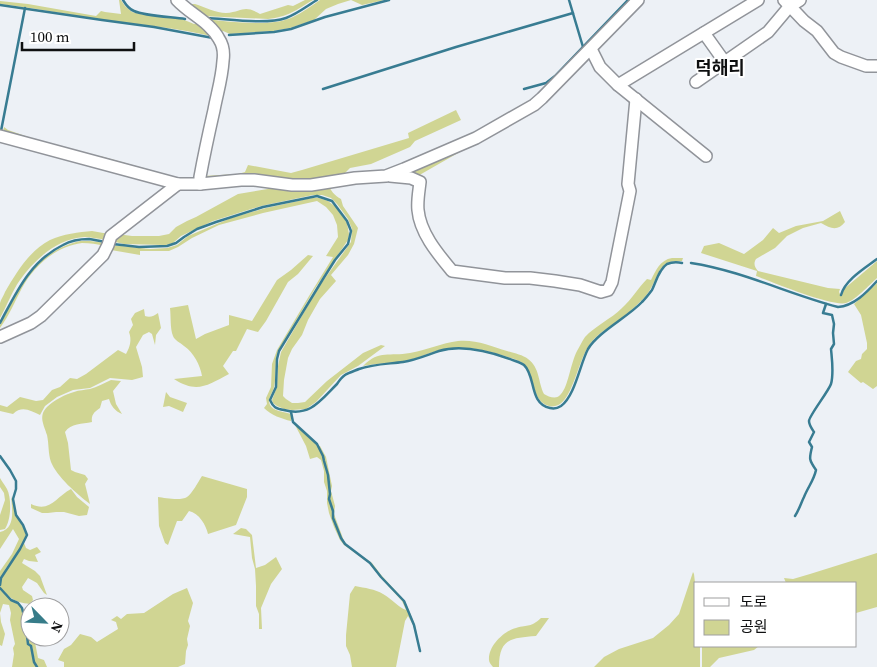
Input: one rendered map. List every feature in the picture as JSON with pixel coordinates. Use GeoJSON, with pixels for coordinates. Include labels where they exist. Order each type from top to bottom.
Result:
{"type":"FeatureCollection","features":[{"type":"Feature","properties":{"kind":"street"},"geometry":{"type":"LineString","coordinates":[[177,0],[213,31],[220,40],[223,50],[221,80],[200,184]]}},
{"type":"Feature","properties":{"kind":"street"},"geometry":{"type":"LineString","coordinates":[[386,176],[476,138],[534,105],[638,0]]}},
{"type":"Feature","properties":{"kind":"street"},"geometry":{"type":"LineString","coordinates":[[618,85],[758,0]]}},
{"type":"Feature","properties":{"kind":"street"},"geometry":{"type":"LineString","coordinates":[[696,82],[768,32],[787,3],[800,0]]}},
{"type":"Feature","properties":{"kind":"street"},"geometry":{"type":"LineString","coordinates":[[787,3],[804,22],[817,31],[834,53],[866,66],[877,66]]}},
{"type":"Feature","properties":{"kind":"street"},"geometry":{"type":"LineString","coordinates":[[704,33],[724,61]]}},
{"type":"Feature","properties":{"kind":"street"},"geometry":{"type":"LineString","coordinates":[[591,49],[600,67],[618,85],[706,156]]}},
{"type":"Feature","properties":{"kind":"street"},"geometry":{"type":"LineString","coordinates":[[0,136],[178,184],[254,180],[292,185],[311,185],[355,178],[386,176],[411,178],[420,182],[418,210],[423,230],[452,272],[505,278],[555,280],[601,292],[608,290],[612,282],[630,191],[628,184],[636,99]]}},
{"type":"Feature","properties":{"kind":"street"},"geometry":{"type":"LineString","coordinates":[[0,337],[31,323],[41,316],[103,255],[111,236],[178,184]]}},
{"type":"Feature","properties":{"kind":"green space"},"geometry":{"type":"Polygon","coordinates":[[[119,0],[132,12],[182,19],[194,24],[200,24],[215,37],[174,29],[0,4],[0,1],[28,4],[96,16],[101,11],[121,14],[119,0]]]}},
{"type":"Feature","properties":{"kind":"green space"},"geometry":{"type":"Polygon","coordinates":[[[305,0],[313,0],[287,15],[268,19],[202,16],[192,7],[192,4],[195,4],[222,13],[250,9],[260,14],[288,5],[293,6],[305,0]]]}},
{"type":"Feature","properties":{"kind":"green space"},"geometry":{"type":"Polygon","coordinates":[[[320,0],[351,0],[326,9],[314,20],[290,28],[273,31],[230,34],[221,32],[203,19],[249,23],[273,22],[293,17],[320,0]]]}},
{"type":"Feature","properties":{"kind":"green space"},"geometry":{"type":"Polygon","coordinates":[[[351,0],[385,0],[362,5],[351,0]]]}},
{"type":"Feature","properties":{"kind":"green space"},"geometry":{"type":"Polygon","coordinates":[[[456,110],[461,120],[415,141],[410,147],[371,164],[350,168],[342,176],[320,179],[203,181],[203,176],[245,172],[248,165],[291,173],[302,170],[409,138],[408,133],[456,110]]]}},
{"type":"Feature","properties":{"kind":"green space"},"geometry":{"type":"Polygon","coordinates":[[[4,127],[34,139],[179,178],[193,178],[195,175],[192,180],[183,182],[3,133],[4,127]]]}},
{"type":"Feature","properties":{"kind":"green space"},"geometry":{"type":"Polygon","coordinates":[[[469,143],[458,153],[416,177],[406,170],[469,143]]]}},
{"type":"Feature","properties":{"kind":"green space"},"geometry":{"type":"Polygon","coordinates":[[[328,184],[333,193],[341,199],[343,206],[358,228],[354,244],[348,255],[331,275],[336,281],[320,299],[302,335],[292,349],[288,358],[283,396],[292,403],[305,402],[327,381],[363,353],[381,345],[385,346],[358,366],[341,375],[316,402],[306,409],[284,409],[273,403],[272,400],[277,387],[281,352],[318,288],[351,242],[352,229],[348,219],[331,198],[313,195],[261,206],[213,221],[166,245],[124,244],[111,241],[117,234],[159,236],[169,234],[176,227],[238,194],[286,186],[328,184]]]}},
{"type":"Feature","properties":{"kind":"green space"},"geometry":{"type":"Polygon","coordinates":[[[312,198],[328,201],[336,207],[347,223],[349,234],[348,240],[316,287],[278,351],[275,382],[269,402],[274,409],[291,414],[291,421],[270,413],[264,408],[267,404],[266,398],[271,387],[272,364],[277,350],[333,257],[326,256],[338,237],[337,225],[333,215],[326,207],[317,201],[219,225],[169,251],[140,251],[140,255],[111,250],[111,245],[150,249],[167,248],[177,245],[188,236],[231,218],[312,198]]]}},
{"type":"Feature","properties":{"kind":"green space"},"geometry":{"type":"Polygon","coordinates":[[[840,211],[845,222],[840,227],[831,228],[821,223],[803,228],[787,236],[775,248],[756,259],[755,267],[758,271],[828,288],[840,289],[841,296],[844,289],[877,261],[877,278],[858,296],[846,303],[828,301],[802,293],[756,276],[757,271],[701,253],[704,246],[719,243],[744,254],[763,240],[773,228],[779,233],[796,226],[823,221],[840,211]]]}},
{"type":"Feature","properties":{"kind":"green space"},"geometry":{"type":"Polygon","coordinates":[[[92,231],[109,234],[107,240],[84,237],[65,242],[48,251],[20,280],[0,318],[0,303],[5,292],[19,270],[36,250],[55,238],[92,231]]]}},
{"type":"Feature","properties":{"kind":"green space"},"geometry":{"type":"Polygon","coordinates":[[[80,241],[106,243],[105,246],[85,243],[72,245],[47,258],[27,280],[0,328],[22,284],[30,273],[51,254],[64,246],[80,241]]]}},
{"type":"Feature","properties":{"kind":"green space"},"geometry":{"type":"Polygon","coordinates":[[[308,255],[313,256],[298,274],[288,282],[258,332],[247,329],[236,351],[233,351],[223,366],[229,374],[208,384],[196,387],[182,384],[174,379],[202,376],[194,356],[173,336],[170,308],[188,305],[196,339],[229,325],[229,315],[252,321],[277,280],[308,255]]]}},
{"type":"Feature","properties":{"kind":"green space"},"geometry":{"type":"Polygon","coordinates":[[[672,258],[683,258],[682,261],[664,265],[643,299],[598,335],[591,343],[585,353],[572,387],[560,404],[549,406],[540,400],[530,373],[526,366],[518,360],[485,351],[450,348],[402,361],[363,366],[380,355],[410,353],[458,341],[477,342],[526,358],[537,371],[544,394],[557,397],[563,391],[577,351],[585,337],[593,329],[618,312],[647,279],[651,280],[661,263],[672,258]]]}},
{"type":"Feature","properties":{"kind":"green space"},"geometry":{"type":"Polygon","coordinates":[[[877,283],[877,386],[873,389],[863,382],[861,383],[848,372],[856,361],[861,359],[862,354],[867,349],[861,315],[854,304],[877,283]]]}},
{"type":"Feature","properties":{"kind":"green space"},"geometry":{"type":"Polygon","coordinates":[[[144,309],[145,316],[147,317],[158,313],[161,328],[156,335],[155,345],[152,334],[149,332],[143,335],[136,347],[143,377],[132,380],[110,378],[90,388],[73,390],[57,397],[45,406],[40,415],[23,409],[13,414],[0,411],[0,405],[7,407],[20,397],[36,401],[43,400],[52,390],[60,387],[70,378],[77,379],[86,374],[118,350],[126,354],[130,343],[129,332],[133,325],[131,319],[135,313],[144,309]]]}},
{"type":"Feature","properties":{"kind":"green space"},"geometry":{"type":"Polygon","coordinates":[[[111,380],[121,381],[113,391],[116,404],[122,414],[114,408],[109,399],[102,401],[100,408],[93,416],[92,422],[74,425],[65,432],[71,470],[85,475],[88,479],[85,484],[90,504],[68,485],[54,468],[50,459],[47,435],[42,417],[44,410],[50,404],[64,396],[76,391],[93,388],[111,380]]]}},
{"type":"Feature","properties":{"kind":"green space"},"geometry":{"type":"Polygon","coordinates":[[[166,392],[170,397],[187,403],[183,412],[169,406],[163,407],[166,392]]]}},
{"type":"Feature","properties":{"kind":"green space"},"geometry":{"type":"Polygon","coordinates":[[[295,425],[320,446],[326,457],[335,506],[334,514],[344,541],[372,563],[405,601],[415,625],[421,654],[413,625],[408,616],[405,621],[396,667],[352,667],[346,646],[346,635],[350,594],[355,586],[380,592],[406,610],[402,601],[370,564],[340,540],[329,513],[321,460],[317,457],[310,459],[306,446],[295,425]]]}},
{"type":"Feature","properties":{"kind":"green space"},"geometry":{"type":"Polygon","coordinates":[[[202,476],[247,489],[247,497],[236,525],[208,534],[202,520],[196,514],[189,511],[182,521],[177,521],[168,545],[165,543],[159,526],[158,497],[177,499],[187,497],[202,476]]]}},
{"type":"Feature","properties":{"kind":"green space"},"geometry":{"type":"Polygon","coordinates":[[[0,478],[9,493],[10,515],[5,529],[0,530],[0,515],[5,500],[4,493],[0,487],[0,478]]]}},
{"type":"Feature","properties":{"kind":"green space"},"geometry":{"type":"Polygon","coordinates":[[[71,489],[89,507],[87,515],[79,516],[64,512],[42,513],[31,508],[31,504],[43,507],[48,505],[71,489]]]}},
{"type":"Feature","properties":{"kind":"green space"},"geometry":{"type":"Polygon","coordinates":[[[11,496],[16,515],[26,535],[0,581],[0,571],[12,554],[19,539],[13,529],[0,549],[0,532],[9,527],[11,523],[11,496]]]}},
{"type":"Feature","properties":{"kind":"green space"},"geometry":{"type":"Polygon","coordinates":[[[241,528],[246,529],[252,535],[256,568],[265,565],[276,557],[282,569],[271,584],[261,608],[262,629],[259,629],[259,614],[256,606],[255,569],[250,537],[233,534],[241,528]]]}},
{"type":"Feature","properties":{"kind":"green space"},"geometry":{"type":"Polygon","coordinates":[[[24,543],[26,548],[30,550],[37,547],[41,552],[35,555],[38,562],[24,559],[22,563],[40,576],[47,595],[37,583],[28,578],[22,587],[32,597],[20,597],[20,602],[13,599],[0,587],[1,578],[24,543]]]}},
{"type":"Feature","properties":{"kind":"green space"},"geometry":{"type":"Polygon","coordinates":[[[877,553],[877,607],[857,613],[857,582],[786,582],[784,578],[793,579],[877,553]]]}},
{"type":"Feature","properties":{"kind":"green space"},"geometry":{"type":"Polygon","coordinates":[[[693,572],[695,582],[694,647],[700,647],[700,667],[594,667],[604,657],[619,649],[653,638],[679,614],[693,572]]]}},
{"type":"Feature","properties":{"kind":"green space"},"geometry":{"type":"Polygon","coordinates":[[[187,588],[193,603],[188,621],[190,626],[185,664],[178,667],[64,667],[64,662],[58,660],[64,649],[70,647],[80,634],[91,637],[97,642],[118,629],[116,622],[111,620],[117,616],[121,619],[127,614],[144,613],[173,594],[187,588]]]}},
{"type":"Feature","properties":{"kind":"green space"},"geometry":{"type":"Polygon","coordinates":[[[0,589],[20,606],[20,647],[31,647],[36,667],[12,667],[15,644],[9,605],[3,604],[0,613],[0,589]]]}},
{"type":"Feature","properties":{"kind":"green space"},"geometry":{"type":"Polygon","coordinates":[[[0,613],[5,634],[2,646],[0,645],[0,613]]]}},
{"type":"Feature","properties":{"kind":"green space"},"geometry":{"type":"Polygon","coordinates":[[[541,618],[549,618],[536,636],[508,641],[501,650],[499,667],[493,667],[489,662],[489,655],[498,640],[507,632],[532,625],[541,618]]]}},
{"type":"Feature","properties":{"kind":"green space"},"geometry":{"type":"Polygon","coordinates":[[[32,647],[36,647],[38,658],[44,660],[47,667],[38,667],[32,647]]]}},
{"type":"Feature","properties":{"kind":"green space"},"geometry":{"type":"Polygon","coordinates":[[[702,647],[758,647],[754,650],[719,658],[710,667],[702,667],[702,647]]]}},
{"type":"Feature","properties":{"kind":"waterway"},"geometry":{"type":"LineString","coordinates":[[123,0],[129,8],[139,13],[185,19]]}},
{"type":"Feature","properties":{"kind":"waterway"},"geometry":{"type":"LineString","coordinates":[[207,18],[258,21],[278,20],[294,14],[317,0]]}},
{"type":"Feature","properties":{"kind":"waterway"},"geometry":{"type":"LineString","coordinates":[[229,35],[291,29],[325,17],[389,0]]}},
{"type":"Feature","properties":{"kind":"waterway"},"geometry":{"type":"LineString","coordinates":[[569,0],[583,47]]}},
{"type":"Feature","properties":{"kind":"waterway"},"geometry":{"type":"LineString","coordinates":[[524,89],[546,83],[555,76],[628,0]]}},
{"type":"Feature","properties":{"kind":"waterway"},"geometry":{"type":"LineString","coordinates":[[0,5],[154,27],[213,38]]}},
{"type":"Feature","properties":{"kind":"waterway"},"geometry":{"type":"LineString","coordinates":[[1,131],[25,8]]}},
{"type":"Feature","properties":{"kind":"waterway"},"geometry":{"type":"LineString","coordinates":[[323,89],[456,47],[573,13]]}},
{"type":"Feature","properties":{"kind":"waterway"},"geometry":{"type":"LineString","coordinates":[[113,244],[139,247],[167,246],[176,243],[197,229],[263,207],[317,196],[332,201],[347,221],[351,231],[348,244],[323,279],[279,351],[277,359],[276,387],[270,400],[277,408],[293,412],[308,409],[320,402],[344,376],[353,371],[370,366],[408,361],[439,351],[457,348],[484,351],[524,365],[528,370],[539,401],[550,408],[559,407],[570,395],[585,355],[593,343],[636,308],[652,290],[664,266],[676,262],[682,263]]}},
{"type":"Feature","properties":{"kind":"waterway"},"geometry":{"type":"LineString","coordinates":[[0,323],[25,279],[41,260],[51,252],[72,241],[89,239],[105,242]]}},
{"type":"Feature","properties":{"kind":"waterway"},"geometry":{"type":"LineString","coordinates":[[841,295],[851,279],[877,259]]}},
{"type":"Feature","properties":{"kind":"waterway"},"geometry":{"type":"LineString","coordinates":[[691,263],[729,271],[838,307],[855,301],[877,281]]}},
{"type":"Feature","properties":{"kind":"waterway"},"geometry":{"type":"LineString","coordinates":[[795,516],[816,470],[810,459],[812,447],[809,442],[814,432],[809,421],[832,380],[831,349],[834,344],[834,324],[832,315],[823,313],[826,304]]}},
{"type":"Feature","properties":{"kind":"waterway"},"geometry":{"type":"LineString","coordinates":[[291,412],[293,422],[317,444],[323,456],[328,475],[329,499],[333,518],[341,538],[345,544],[370,563],[404,601],[414,625],[420,651]]}},
{"type":"Feature","properties":{"kind":"waterway"},"geometry":{"type":"LineString","coordinates":[[0,456],[16,481],[13,499],[16,515],[27,535],[1,578],[0,585]]}},
{"type":"Feature","properties":{"kind":"waterway"},"geometry":{"type":"LineString","coordinates":[[0,588],[22,608],[28,644],[31,646],[34,662],[37,667]]}},
{"type":"Feature","properties":{"kind":"district","name":"덕해리"},"geometry":{"type":"Point","coordinates":[720,68]}}]}
